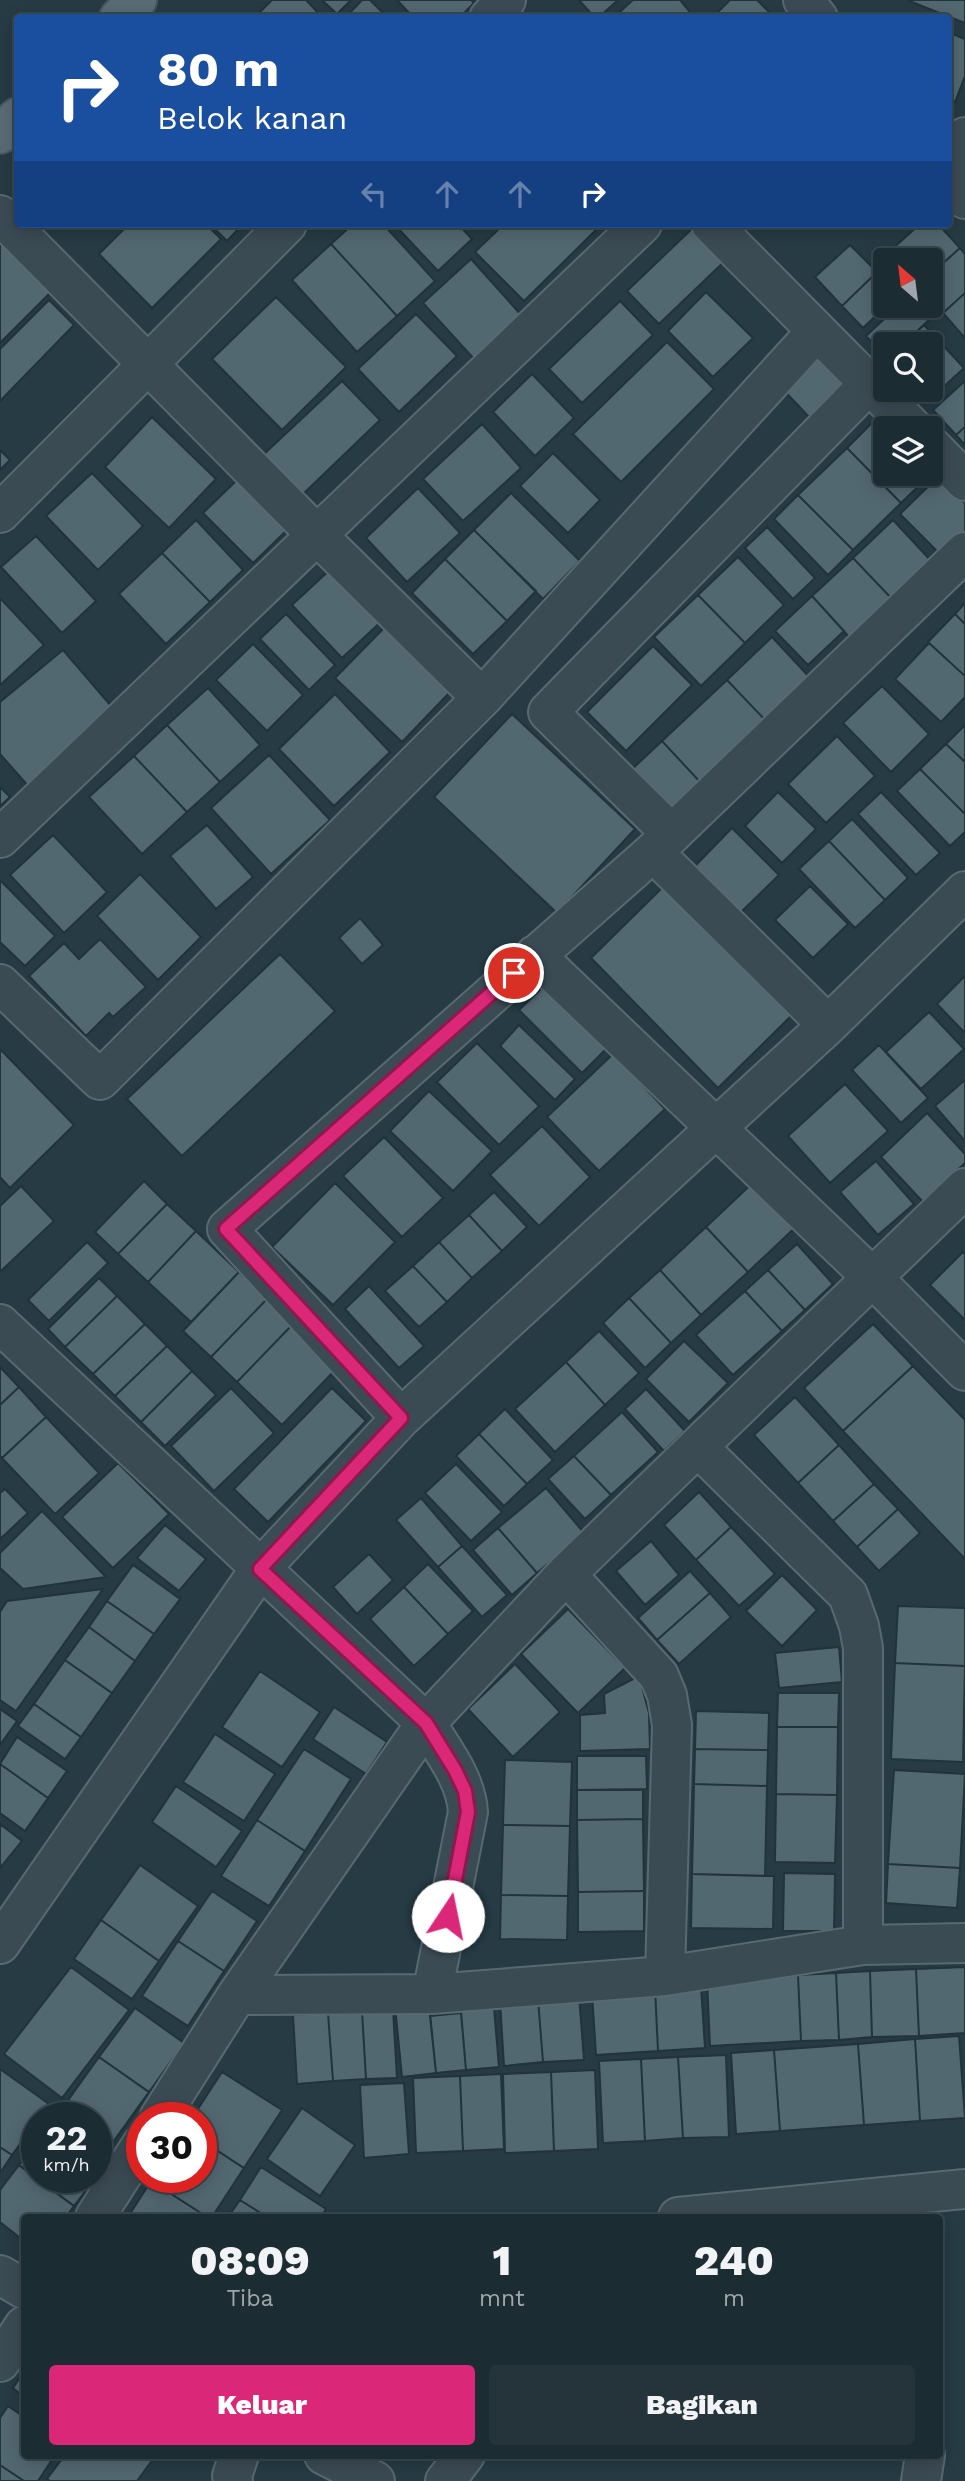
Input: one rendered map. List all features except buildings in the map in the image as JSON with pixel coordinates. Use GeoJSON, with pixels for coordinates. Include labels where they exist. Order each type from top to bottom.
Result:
{"type":"FeatureCollection","features":[{"type":"Feature","properties":{"kind":"main road"},"geometry":{"type":"LineString","coordinates":[[123,14],[137,0]]}},
{"type":"Feature","properties":{"kind":"main road"},"geometry":{"type":"LineString","coordinates":[[0,134],[14,121]]}},
{"type":"Feature","properties":{"kind":"street"},"geometry":{"type":"LineString","coordinates":[[493,14],[506,0],[518,14]]}},
{"type":"Feature","properties":{"kind":"street"},"geometry":{"type":"LineString","coordinates":[[803,0],[815,14]]}},
{"type":"Feature","properties":{"kind":"street"},"geometry":{"type":"LineString","coordinates":[[952,163],[965,136]]}},
{"type":"Feature","properties":{"kind":"street"},"geometry":{"type":"LineString","coordinates":[[952,185],[965,199]]}},
{"type":"Feature","properties":{"kind":"street"},"geometry":{"type":"LineString","coordinates":[[0,215],[482,698]]}},
{"type":"Feature","properties":{"kind":"street"},"geometry":{"type":"LineString","coordinates":[[0,513],[283,228]]}},
{"type":"Feature","properties":{"kind":"street"},"geometry":{"type":"LineString","coordinates":[[0,838],[638,228]]}},
{"type":"Feature","properties":{"kind":"street"},"geometry":{"type":"LineString","coordinates":[[715,228],[902,416]]}},
{"type":"Feature","properties":{"kind":"street"},"geometry":{"type":"LineString","coordinates":[[0,984],[100,1080],[482,698],[817,331]]}},
{"type":"Feature","properties":{"kind":"street"},"geometry":{"type":"LineString","coordinates":[[828,1025],[662,843],[548,712],[870,383]]}},
{"type":"Feature","properties":{"kind":"street"},"geometry":{"type":"LineString","coordinates":[[943,458],[965,481]]}},
{"type":"Feature","properties":{"kind":"street"},"geometry":{"type":"LineString","coordinates":[[401,1418],[226,1229],[662,843],[965,552]]}},
{"type":"Feature","properties":{"kind":"street"},"geometry":{"type":"LineString","coordinates":[[0,1944],[260,1569],[401,1418],[828,1025],[965,891]]}},
{"type":"Feature","properties":{"kind":"street"},"geometry":{"type":"LineString","coordinates":[[535,955],[714,1129],[872,1277],[965,1371]]}},
{"type":"Feature","properties":{"kind":"street"},"geometry":{"type":"LineString","coordinates":[[169,2102],[237,1995],[426,1723],[566,1574],[965,1188]]}},
{"type":"Feature","properties":{"kind":"street"},"geometry":{"type":"LineString","coordinates":[[0,1324],[426,1723],[460,1780],[467,1799],[468,1812],[432,1994]]}},
{"type":"Feature","properties":{"kind":"street"},"geometry":{"type":"LineString","coordinates":[[698,1447],[848,1595],[854,1610],[863,1648],[863,1945]]}},
{"type":"Feature","properties":{"kind":"street"},"geometry":{"type":"LineString","coordinates":[[566,1574],[659,1676],[667,1695],[672,1725],[665,1976]]}},
{"type":"Feature","properties":{"kind":"street"},"geometry":{"type":"LineString","coordinates":[[237,1995],[432,1994],[665,1976],[863,1945],[965,1943]]}},
{"type":"Feature","properties":{"kind":"street"},"geometry":{"type":"LineString","coordinates":[[97,2214],[126,2169]]}},
{"type":"Feature","properties":{"kind":"street"},"geometry":{"type":"LineString","coordinates":[[709,2214],[965,2189]]}},
{"type":"Feature","properties":{"kind":"street"},"geometry":{"type":"LineString","coordinates":[[0,2275],[21,2287]]}},
{"type":"Feature","properties":{"kind":"street"},"geometry":{"type":"LineString","coordinates":[[0,2362],[21,2330]]}},
{"type":"Feature","properties":{"kind":"street"},"geometry":{"type":"LineString","coordinates":[[332,2459],[375,2481]]}},
{"type":"Feature","properties":{"kind":"street"},"geometry":{"type":"LineString","coordinates":[[445,2481],[462,2459]]}},
{"type":"Feature","properties":{"kind":"street"},"geometry":{"type":"LineString","coordinates":[[921,2481],[924,2459]]}},
{"type":"Feature","properties":{"kind":"route"},"geometry":{"type":"LineString","coordinates":[[448,1916],[468,1812],[465,1791],[455,1770],[426,1723],[260,1569],[401,1418],[226,1229],[514,973]]}}]}
